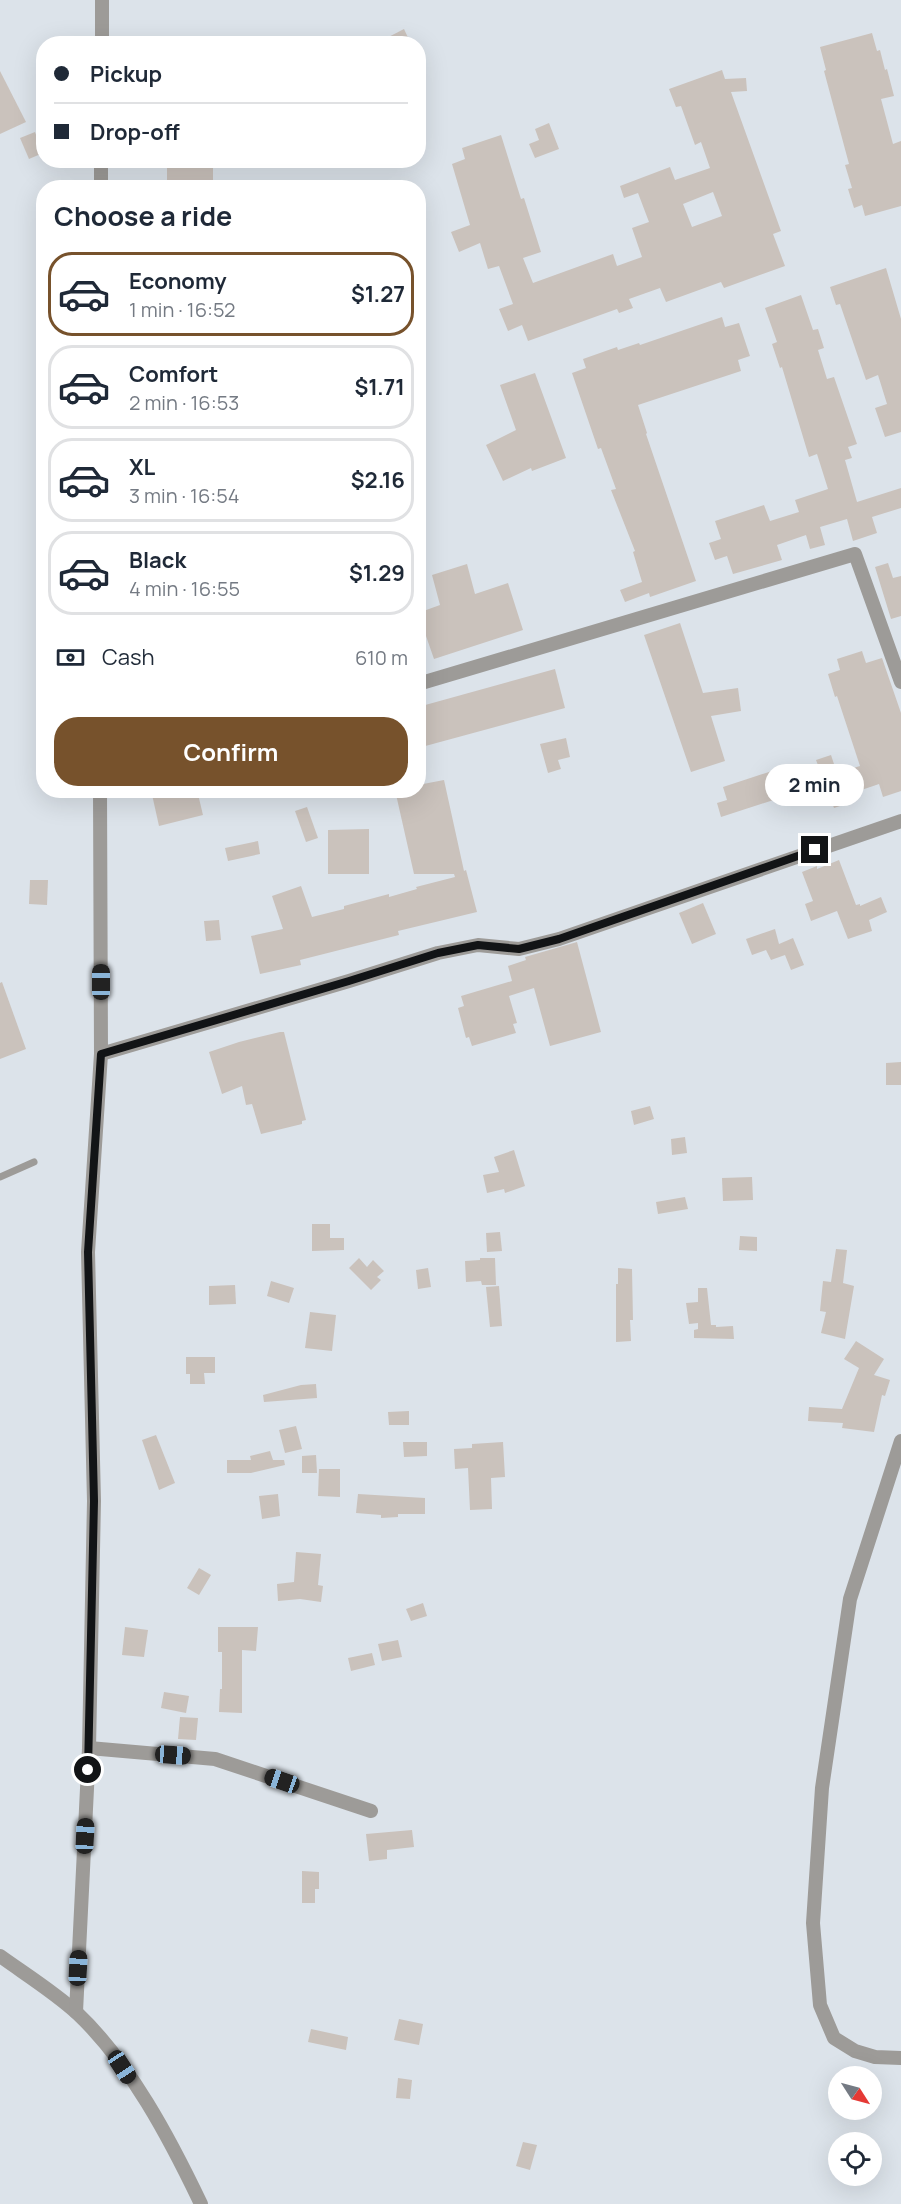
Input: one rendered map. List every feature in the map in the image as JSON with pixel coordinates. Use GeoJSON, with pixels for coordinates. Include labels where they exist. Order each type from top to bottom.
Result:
{"type":"FeatureCollection","features":[{"type":"Feature","properties":{"kind":"street"},"geometry":{"type":"LineString","coordinates":[[102,0],[102,36]]}},
{"type":"Feature","properties":{"kind":"street"},"geometry":{"type":"LineString","coordinates":[[426,682],[855,554],[901,682]]}},
{"type":"Feature","properties":{"kind":"street"},"geometry":{"type":"LineString","coordinates":[[76,2012],[89,1748],[94,1501],[88,1252],[101,1054],[100,798]]}},
{"type":"Feature","properties":{"kind":"street"},"geometry":{"type":"LineString","coordinates":[[101,1054],[338,985],[438,953],[478,945],[519,949],[559,939],[901,821]]}},
{"type":"Feature","properties":{"kind":"street"},"geometry":{"type":"LineString","coordinates":[[901,1441],[850,1599],[822,1788],[813,1923],[820,2005],[834,2038],[855,2051],[874,2057],[901,2058]]}},
{"type":"Feature","properties":{"kind":"street"},"geometry":{"type":"LineString","coordinates":[[89,1748],[215,1759],[371,1811]]}},
{"type":"Feature","properties":{"kind":"street"},"geometry":{"type":"LineString","coordinates":[[0,1956],[76,2012],[110,2049],[170,2140],[201,2204]]}},
{"type":"Feature","properties":{"kind":"lane"},"geometry":{"type":"LineString","coordinates":[[0,1177],[34,1162]]}},
{"type":"Feature","properties":{"kind":"building"},"geometry":{"type":"Polygon","coordinates":[[[404,29],[407,36],[390,36],[404,29]]]}},
{"type":"Feature","properties":{"kind":"building"},"geometry":{"type":"Polygon","coordinates":[[[872,33],[877,51],[880,50],[885,70],[887,69],[894,96],[881,99],[893,144],[901,141],[901,206],[865,216],[862,205],[854,208],[848,189],[852,188],[845,165],[849,164],[824,71],[826,70],[820,47],[872,33]]]}},
{"type":"Feature","properties":{"kind":"building"},"geometry":{"type":"Polygon","coordinates":[[[722,70],[725,79],[746,78],[747,91],[731,92],[781,231],[773,234],[785,266],[724,288],[721,282],[666,302],[660,288],[629,299],[633,308],[619,313],[617,309],[528,341],[522,325],[508,331],[499,309],[513,304],[499,266],[488,269],[480,243],[459,252],[451,232],[470,225],[452,164],[465,159],[462,148],[501,135],[541,252],[523,258],[533,283],[613,254],[617,266],[642,257],[632,228],[649,222],[638,193],[624,198],[620,186],[670,167],[675,180],[710,168],[701,142],[695,145],[681,106],[676,107],[669,89],[722,70]],[[713,192],[683,204],[692,227],[722,216],[713,192]]]}},
{"type":"Feature","properties":{"kind":"building"},"geometry":{"type":"Polygon","coordinates":[[[0,71],[26,122],[0,134],[0,71]]]}},
{"type":"Feature","properties":{"kind":"building"},"geometry":{"type":"Polygon","coordinates":[[[549,123],[559,149],[535,158],[529,144],[539,140],[535,129],[549,123]]]}},
{"type":"Feature","properties":{"kind":"building"},"geometry":{"type":"Polygon","coordinates":[[[35,132],[36,156],[29,159],[20,138],[35,132]]]}},
{"type":"Feature","properties":{"kind":"building"},"geometry":{"type":"Polygon","coordinates":[[[167,168],[213,168],[213,180],[167,180],[167,168]]]}},
{"type":"Feature","properties":{"kind":"building"},"geometry":{"type":"Polygon","coordinates":[[[886,268],[901,319],[901,432],[885,437],[875,408],[887,404],[878,375],[866,380],[840,304],[836,305],[830,287],[886,268]]]}},
{"type":"Feature","properties":{"kind":"building"},"geometry":{"type":"Polygon","coordinates":[[[801,295],[813,330],[818,329],[824,348],[818,350],[827,379],[834,377],[857,444],[848,447],[852,458],[845,460],[857,502],[901,488],[901,508],[872,517],[877,533],[853,541],[847,519],[820,527],[825,545],[810,549],[806,535],[777,545],[782,560],[733,574],[727,556],[715,560],[709,543],[721,539],[715,521],[764,505],[770,521],[799,512],[795,500],[828,489],[817,454],[809,457],[782,367],[780,368],[772,344],[777,342],[765,308],[801,295]]]}},
{"type":"Feature","properties":{"kind":"building"},"geometry":{"type":"Polygon","coordinates":[[[722,317],[725,327],[739,323],[750,356],[738,360],[741,371],[638,405],[696,581],[650,597],[649,593],[625,602],[620,590],[642,582],[633,552],[635,551],[611,490],[616,489],[601,448],[598,449],[572,373],[586,368],[583,359],[617,347],[618,350],[639,343],[640,345],[722,317]]]}},
{"type":"Feature","properties":{"kind":"building"},"geometry":{"type":"Polygon","coordinates":[[[535,373],[566,458],[532,471],[531,468],[503,481],[486,445],[516,430],[500,385],[535,373]]]}},
{"type":"Feature","properties":{"kind":"building"},"geometry":{"type":"Polygon","coordinates":[[[888,563],[893,578],[901,576],[901,616],[891,619],[875,567],[888,563]]]}},
{"type":"Feature","properties":{"kind":"building"},"geometry":{"type":"Polygon","coordinates":[[[467,564],[475,594],[508,583],[523,630],[434,659],[426,636],[426,610],[440,605],[432,575],[467,564]]]}},
{"type":"Feature","properties":{"kind":"building"},"geometry":{"type":"Polygon","coordinates":[[[680,623],[703,693],[738,688],[741,711],[711,716],[725,761],[691,772],[644,635],[680,623]]]}},
{"type":"Feature","properties":{"kind":"building"},"geometry":{"type":"Polygon","coordinates":[[[862,651],[866,663],[882,658],[901,713],[901,791],[883,797],[879,784],[844,796],[846,804],[834,808],[828,791],[815,795],[809,777],[821,773],[816,760],[831,755],[837,773],[860,766],[828,674],[840,670],[837,659],[862,651]]]}},
{"type":"Feature","properties":{"kind":"building"},"geometry":{"type":"Polygon","coordinates":[[[555,669],[565,708],[426,746],[426,705],[555,669]]]}},
{"type":"Feature","properties":{"kind":"building"},"geometry":{"type":"Polygon","coordinates":[[[566,738],[570,757],[558,760],[561,769],[548,773],[540,744],[566,738]]]}},
{"type":"Feature","properties":{"kind":"building"},"geometry":{"type":"Polygon","coordinates":[[[781,768],[789,795],[721,817],[717,803],[727,800],[723,787],[781,768]]]}},
{"type":"Feature","properties":{"kind":"building"},"geometry":{"type":"Polygon","coordinates":[[[444,780],[464,871],[466,870],[477,912],[398,931],[399,935],[300,960],[301,965],[260,974],[251,936],[283,929],[272,896],[301,886],[312,917],[344,909],[344,906],[389,894],[389,897],[455,877],[454,874],[414,874],[397,798],[426,798],[426,783],[444,780]]]}},
{"type":"Feature","properties":{"kind":"building"},"geometry":{"type":"Polygon","coordinates":[[[153,798],[199,798],[203,815],[159,826],[153,798]]]}},
{"type":"Feature","properties":{"kind":"building"},"geometry":{"type":"Polygon","coordinates":[[[307,807],[318,838],[306,842],[295,811],[307,807]]]}},
{"type":"Feature","properties":{"kind":"building"},"geometry":{"type":"Polygon","coordinates":[[[369,829],[369,874],[328,874],[328,830],[369,829]]]}},
{"type":"Feature","properties":{"kind":"building"},"geometry":{"type":"Polygon","coordinates":[[[258,841],[260,854],[228,861],[225,848],[258,841]]]}},
{"type":"Feature","properties":{"kind":"building"},"geometry":{"type":"Polygon","coordinates":[[[839,860],[856,905],[860,904],[860,906],[881,897],[887,912],[869,920],[872,931],[848,939],[837,911],[811,921],[805,904],[813,901],[802,872],[839,860]]]}},
{"type":"Feature","properties":{"kind":"building"},"geometry":{"type":"Polygon","coordinates":[[[30,880],[48,880],[47,905],[29,904],[30,880]]]}},
{"type":"Feature","properties":{"kind":"building"},"geometry":{"type":"Polygon","coordinates":[[[703,903],[716,934],[692,944],[679,913],[703,903]]]}},
{"type":"Feature","properties":{"kind":"building"},"geometry":{"type":"Polygon","coordinates":[[[219,920],[221,940],[206,941],[204,921],[219,920]]]}},
{"type":"Feature","properties":{"kind":"building"},"geometry":{"type":"Polygon","coordinates":[[[775,929],[779,944],[793,938],[804,965],[791,970],[785,955],[771,960],[766,950],[752,955],[746,939],[775,929]]]}},
{"type":"Feature","properties":{"kind":"building"},"geometry":{"type":"Polygon","coordinates":[[[577,942],[601,1032],[550,1046],[534,988],[509,996],[517,1023],[513,1024],[516,1033],[472,1046],[469,1037],[466,1038],[458,1008],[464,1006],[461,996],[512,981],[508,966],[526,960],[525,957],[577,942]]]}},
{"type":"Feature","properties":{"kind":"building"},"geometry":{"type":"Polygon","coordinates":[[[2,982],[26,1049],[0,1059],[0,983],[2,982]]]}},
{"type":"Feature","properties":{"kind":"building"},"geometry":{"type":"Polygon","coordinates":[[[284,1032],[306,1120],[302,1121],[302,1124],[261,1134],[252,1104],[246,1105],[242,1086],[222,1094],[209,1052],[284,1032]]]}},
{"type":"Feature","properties":{"kind":"building"},"geometry":{"type":"Polygon","coordinates":[[[901,1062],[901,1085],[886,1085],[886,1063],[901,1062]]]}},
{"type":"Feature","properties":{"kind":"building"},"geometry":{"type":"Polygon","coordinates":[[[650,1106],[654,1119],[634,1125],[631,1111],[650,1106]]]}},
{"type":"Feature","properties":{"kind":"building"},"geometry":{"type":"Polygon","coordinates":[[[685,1137],[687,1153],[672,1155],[671,1139],[685,1137]]]}},
{"type":"Feature","properties":{"kind":"building"},"geometry":{"type":"Polygon","coordinates":[[[514,1150],[525,1186],[505,1193],[504,1189],[487,1193],[483,1175],[499,1172],[494,1157],[514,1150]]]}},
{"type":"Feature","properties":{"kind":"building"},"geometry":{"type":"Polygon","coordinates":[[[752,1177],[753,1200],[723,1201],[722,1178],[752,1177]]]}},
{"type":"Feature","properties":{"kind":"building"},"geometry":{"type":"Polygon","coordinates":[[[685,1197],[688,1209],[658,1214],[656,1202],[685,1197]]]}},
{"type":"Feature","properties":{"kind":"building"},"geometry":{"type":"Polygon","coordinates":[[[312,1224],[330,1224],[330,1238],[344,1238],[344,1250],[312,1251],[312,1224]]]}},
{"type":"Feature","properties":{"kind":"building"},"geometry":{"type":"Polygon","coordinates":[[[500,1232],[502,1251],[487,1252],[486,1233],[500,1232]]]}},
{"type":"Feature","properties":{"kind":"building"},"geometry":{"type":"Polygon","coordinates":[[[740,1236],[757,1237],[757,1251],[739,1250],[740,1236]]]}},
{"type":"Feature","properties":{"kind":"building"},"geometry":{"type":"Polygon","coordinates":[[[836,1249],[847,1250],[843,1283],[854,1286],[845,1339],[821,1333],[826,1312],[820,1311],[823,1281],[831,1282],[836,1249]]]}},
{"type":"Feature","properties":{"kind":"building"},"geometry":{"type":"Polygon","coordinates":[[[359,1258],[367,1267],[373,1260],[384,1271],[377,1277],[381,1280],[371,1290],[349,1268],[359,1258]]]}},
{"type":"Feature","properties":{"kind":"building"},"geometry":{"type":"Polygon","coordinates":[[[480,1258],[495,1258],[496,1285],[482,1285],[481,1281],[466,1282],[465,1261],[480,1260],[480,1258]]]}},
{"type":"Feature","properties":{"kind":"building"},"geometry":{"type":"Polygon","coordinates":[[[428,1268],[431,1287],[418,1289],[416,1270],[428,1268]]]}},
{"type":"Feature","properties":{"kind":"building"},"geometry":{"type":"Polygon","coordinates":[[[618,1268],[632,1269],[631,1341],[616,1342],[618,1268]]]}},
{"type":"Feature","properties":{"kind":"building"},"geometry":{"type":"Polygon","coordinates":[[[271,1281],[294,1288],[289,1303],[267,1296],[271,1281]]]}},
{"type":"Feature","properties":{"kind":"building"},"geometry":{"type":"Polygon","coordinates":[[[235,1285],[236,1304],[209,1305],[209,1286],[235,1285]]]}},
{"type":"Feature","properties":{"kind":"building"},"geometry":{"type":"Polygon","coordinates":[[[499,1286],[502,1326],[490,1327],[486,1287],[499,1286]]]}},
{"type":"Feature","properties":{"kind":"building"},"geometry":{"type":"Polygon","coordinates":[[[698,1288],[707,1288],[711,1325],[733,1326],[734,1339],[694,1338],[694,1330],[698,1329],[698,1323],[689,1324],[686,1303],[698,1302],[698,1288]]]}},
{"type":"Feature","properties":{"kind":"building"},"geometry":{"type":"Polygon","coordinates":[[[310,1312],[336,1315],[332,1351],[305,1348],[310,1312]]]}},
{"type":"Feature","properties":{"kind":"building"},"geometry":{"type":"Polygon","coordinates":[[[856,1341],[884,1359],[874,1375],[890,1380],[885,1396],[882,1395],[874,1432],[842,1428],[843,1423],[808,1421],[809,1407],[842,1409],[859,1368],[844,1359],[856,1341]]]}},
{"type":"Feature","properties":{"kind":"building"},"geometry":{"type":"Polygon","coordinates":[[[186,1357],[215,1357],[215,1373],[204,1373],[205,1384],[190,1384],[190,1374],[186,1374],[186,1357]]]}},
{"type":"Feature","properties":{"kind":"building"},"geometry":{"type":"Polygon","coordinates":[[[316,1384],[317,1398],[264,1402],[263,1395],[301,1385],[316,1384]]]}},
{"type":"Feature","properties":{"kind":"building"},"geometry":{"type":"Polygon","coordinates":[[[409,1411],[409,1425],[389,1425],[388,1412],[409,1411]]]}},
{"type":"Feature","properties":{"kind":"building"},"geometry":{"type":"Polygon","coordinates":[[[296,1426],[302,1449],[285,1453],[279,1430],[296,1426]]]}},
{"type":"Feature","properties":{"kind":"building"},"geometry":{"type":"Polygon","coordinates":[[[156,1435],[175,1483],[159,1490],[142,1440],[156,1435]]]}},
{"type":"Feature","properties":{"kind":"building"},"geometry":{"type":"Polygon","coordinates":[[[403,1442],[427,1442],[427,1456],[404,1457],[403,1442]]]}},
{"type":"Feature","properties":{"kind":"building"},"geometry":{"type":"Polygon","coordinates":[[[503,1442],[505,1477],[491,1478],[492,1509],[470,1510],[468,1468],[455,1469],[454,1449],[472,1448],[472,1444],[503,1442]]]}},
{"type":"Feature","properties":{"kind":"building"},"geometry":{"type":"Polygon","coordinates":[[[270,1451],[273,1460],[284,1460],[285,1465],[251,1473],[227,1473],[227,1460],[251,1460],[250,1456],[270,1451]]]}},
{"type":"Feature","properties":{"kind":"building"},"geometry":{"type":"Polygon","coordinates":[[[316,1455],[317,1473],[302,1473],[302,1456],[316,1455]]]}},
{"type":"Feature","properties":{"kind":"building"},"geometry":{"type":"Polygon","coordinates":[[[319,1469],[340,1469],[340,1497],[318,1496],[319,1469]]]}},
{"type":"Feature","properties":{"kind":"building"},"geometry":{"type":"Polygon","coordinates":[[[278,1494],[280,1516],[262,1519],[259,1496],[278,1494]]]}},
{"type":"Feature","properties":{"kind":"building"},"geometry":{"type":"Polygon","coordinates":[[[358,1494],[425,1498],[425,1514],[398,1514],[398,1517],[381,1518],[381,1515],[356,1513],[358,1494]]]}},
{"type":"Feature","properties":{"kind":"building"},"geometry":{"type":"Polygon","coordinates":[[[296,1552],[321,1554],[318,1585],[323,1586],[321,1602],[300,1599],[278,1601],[277,1584],[294,1582],[296,1552]]]}},
{"type":"Feature","properties":{"kind":"building"},"geometry":{"type":"Polygon","coordinates":[[[199,1568],[211,1575],[199,1595],[187,1588],[199,1568]]]}},
{"type":"Feature","properties":{"kind":"building"},"geometry":{"type":"Polygon","coordinates":[[[423,1603],[427,1616],[411,1621],[406,1609],[423,1603]]]}},
{"type":"Feature","properties":{"kind":"building"},"geometry":{"type":"Polygon","coordinates":[[[125,1627],[148,1630],[144,1657],[122,1655],[125,1627]]]}},
{"type":"Feature","properties":{"kind":"building"},"geometry":{"type":"Polygon","coordinates":[[[218,1627],[258,1627],[256,1651],[242,1650],[242,1713],[219,1712],[220,1689],[222,1689],[222,1652],[218,1652],[218,1627]]]}},
{"type":"Feature","properties":{"kind":"building"},"geometry":{"type":"Polygon","coordinates":[[[398,1640],[402,1657],[382,1661],[378,1644],[398,1640]]]}},
{"type":"Feature","properties":{"kind":"building"},"geometry":{"type":"Polygon","coordinates":[[[372,1653],[375,1665],[351,1671],[348,1658],[372,1653]]]}},
{"type":"Feature","properties":{"kind":"building"},"geometry":{"type":"Polygon","coordinates":[[[164,1692],[189,1696],[186,1713],[161,1708],[164,1692]]]}},
{"type":"Feature","properties":{"kind":"building"},"geometry":{"type":"Polygon","coordinates":[[[180,1717],[198,1718],[196,1740],[178,1739],[180,1717]]]}},
{"type":"Feature","properties":{"kind":"building"},"geometry":{"type":"Polygon","coordinates":[[[412,1830],[414,1847],[387,1850],[387,1859],[369,1861],[366,1834],[412,1830]]]}},
{"type":"Feature","properties":{"kind":"building"},"geometry":{"type":"Polygon","coordinates":[[[302,1871],[319,1872],[319,1889],[315,1889],[315,1903],[302,1903],[302,1871]]]}},
{"type":"Feature","properties":{"kind":"building"},"geometry":{"type":"Polygon","coordinates":[[[399,2019],[423,2024],[419,2045],[394,2040],[399,2019]]]}},
{"type":"Feature","properties":{"kind":"building"},"geometry":{"type":"Polygon","coordinates":[[[311,2029],[348,2037],[346,2050],[308,2042],[311,2029]]]}},
{"type":"Feature","properties":{"kind":"building"},"geometry":{"type":"Polygon","coordinates":[[[398,2078],[412,2080],[410,2099],[396,2098],[398,2078]]]}},
{"type":"Feature","properties":{"kind":"building"},"geometry":{"type":"Polygon","coordinates":[[[523,2142],[537,2145],[530,2170],[516,2166],[523,2142]]]}},
{"type":"Feature","properties":{"kind":"route"},"geometry":{"type":"LineString","coordinates":[[88,1770],[94,1501],[88,1252],[101,1054],[438,953],[478,945],[519,949],[559,939],[815,850]]}}]}
